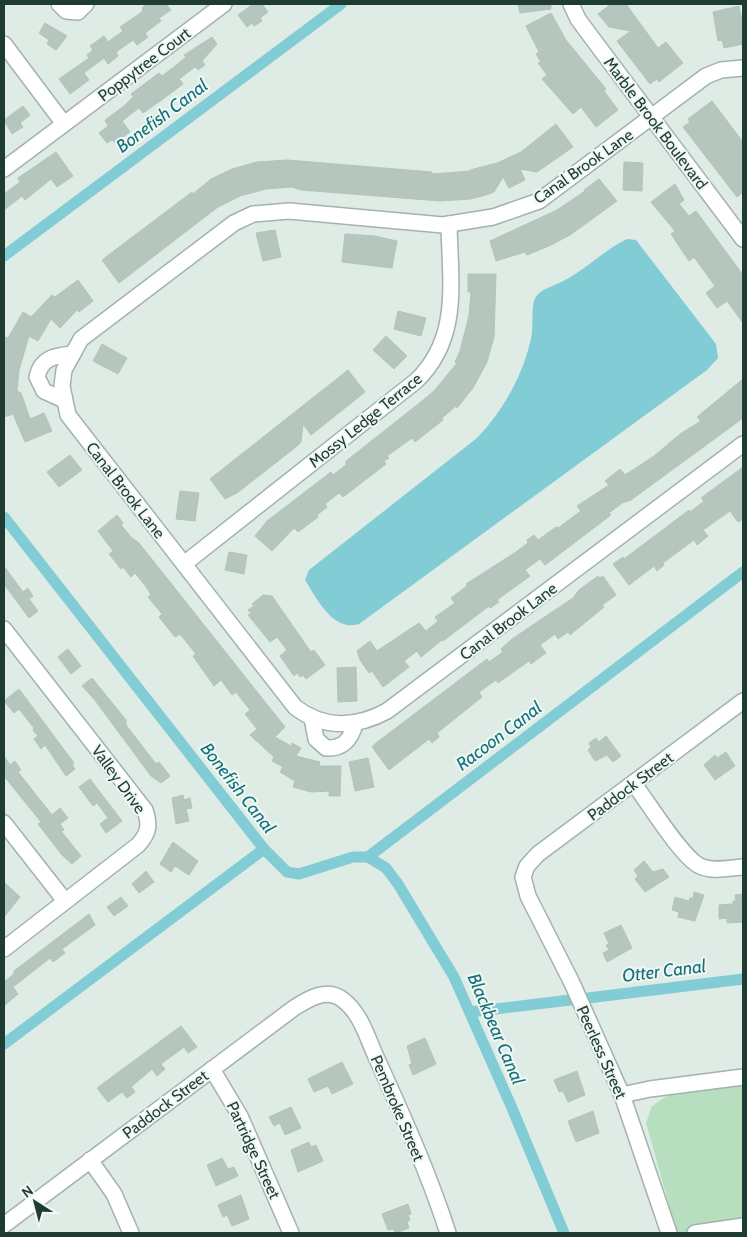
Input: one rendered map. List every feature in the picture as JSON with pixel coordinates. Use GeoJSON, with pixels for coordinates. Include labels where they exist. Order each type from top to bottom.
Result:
{"type":"FeatureCollection","features":[{"type":"Feature","properties":{"kind":"street"},"geometry":{"type":"LineString","coordinates":[[59,4],[66,12],[78,12],[86,4]]}},
{"type":"Feature","properties":{"kind":"street","name":"Poppytree Court"},"geometry":{"type":"LineString","coordinates":[[4,169],[224,4]]}},
{"type":"Feature","properties":{"kind":"street","name":"Marble Brook Boulevard"},"geometry":{"type":"LineString","coordinates":[[571,4],[578,19],[743,239]]}},
{"type":"Feature","properties":{"kind":"street"},"geometry":{"type":"LineString","coordinates":[[4,44],[64,124]]}},
{"type":"Feature","properties":{"kind":"street","name":"Canal Brook Lane"},"geometry":{"type":"LineString","coordinates":[[743,68],[721,70],[706,76],[539,201],[493,217],[449,224],[289,210],[253,214],[234,224],[81,340],[64,370],[62,386],[68,415],[295,707],[312,718],[346,725],[373,719],[387,711],[743,444]]}},
{"type":"Feature","properties":{"kind":"street","name":"Mossy Ledge Terrace"},"geometry":{"type":"LineString","coordinates":[[184,564],[408,388],[429,368],[439,352],[448,326],[449,224]]}},
{"type":"Feature","properties":{"kind":"street"},"geometry":{"type":"LineString","coordinates":[[64,400],[44,391],[37,377],[42,363],[53,356],[72,354]]}},
{"type":"Feature","properties":{"kind":"street","name":"Valley Drive"},"geometry":{"type":"LineString","coordinates":[[4,629],[145,810],[150,824],[146,836],[138,845],[4,949]]}},
{"type":"Feature","properties":{"kind":"street","name":"Paddock Street"},"geometry":{"type":"LineString","coordinates":[[523,877],[527,866],[538,854],[743,701]]}},
{"type":"Feature","properties":{"kind":"street"},"geometry":{"type":"LineString","coordinates":[[312,718],[316,739],[326,748],[339,747],[349,741],[355,724]]}},
{"type":"Feature","properties":{"kind":"street"},"geometry":{"type":"LineString","coordinates":[[634,784],[688,857],[700,866],[712,869],[743,867]]}},
{"type":"Feature","properties":{"kind":"street"},"geometry":{"type":"LineString","coordinates":[[4,823],[65,902]]}},
{"type":"Feature","properties":{"kind":"street","name":"Peerless Street"},"geometry":{"type":"LineString","coordinates":[[523,877],[528,896],[572,983],[622,1095],[670,1233]]}},
{"type":"Feature","properties":{"kind":"street","name":"Paddock Street"},"geometry":{"type":"LineString","coordinates":[[4,1225],[304,1002],[316,995],[331,994]]}},
{"type":"Feature","properties":{"kind":"street","name":"Pembroke Street"},"geometry":{"type":"LineString","coordinates":[[331,994],[343,999],[361,1024],[412,1140],[448,1233]]}},
{"type":"Feature","properties":{"kind":"street","name":"Partridge Street"},"geometry":{"type":"LineString","coordinates":[[212,1069],[240,1116],[264,1167],[291,1233]]}},
{"type":"Feature","properties":{"kind":"street"},"geometry":{"type":"LineString","coordinates":[[622,1095],[650,1089],[743,1077]]}},
{"type":"Feature","properties":{"kind":"street"},"geometry":{"type":"LineString","coordinates":[[90,1160],[114,1194],[131,1233]]}},
{"type":"Feature","properties":{"kind":"street"},"geometry":{"type":"LineString","coordinates":[[695,1233],[743,1226]]}},
{"type":"Feature","properties":{"kind":"green space"},"geometry":{"type":"Polygon","coordinates":[[[743,1074],[743,1233],[677,1233],[646,1123],[652,1106],[673,1092],[743,1074]]]}},
{"type":"Feature","properties":{"kind":"water"},"geometry":{"type":"Polygon","coordinates":[[[627,239],[636,240],[716,344],[718,358],[707,370],[359,624],[350,625],[334,619],[305,580],[309,570],[477,438],[495,417],[516,382],[531,338],[535,298],[543,290],[575,274],[627,239]]]}},
{"type":"Feature","properties":{"kind":"building"},"geometry":{"type":"Polygon","coordinates":[[[147,4],[166,4],[171,10],[159,18],[161,21],[145,33],[148,37],[137,45],[133,40],[116,52],[118,56],[108,64],[104,58],[84,73],[89,80],[70,94],[59,79],[89,58],[87,55],[93,50],[90,46],[104,36],[108,42],[123,31],[120,27],[142,12],[143,7],[147,4]]]}},
{"type":"Feature","properties":{"kind":"building"},"geometry":{"type":"Polygon","coordinates":[[[253,4],[262,4],[268,12],[260,18],[262,21],[254,26],[252,23],[247,27],[238,15],[253,4]]]}},
{"type":"Feature","properties":{"kind":"building"},"geometry":{"type":"Polygon","coordinates":[[[518,4],[551,4],[551,9],[520,13],[518,4]]]}},
{"type":"Feature","properties":{"kind":"building"},"geometry":{"type":"Polygon","coordinates":[[[611,4],[626,4],[658,48],[666,42],[683,63],[659,82],[657,79],[650,84],[617,41],[631,31],[609,27],[598,14],[611,4]]]}},
{"type":"Feature","properties":{"kind":"building"},"geometry":{"type":"Polygon","coordinates":[[[739,6],[743,27],[743,44],[724,48],[722,40],[718,41],[713,12],[739,6]]]}},
{"type":"Feature","properties":{"kind":"building"},"geometry":{"type":"Polygon","coordinates":[[[551,13],[566,40],[606,89],[604,91],[618,110],[596,127],[581,107],[573,114],[542,79],[547,75],[538,63],[541,62],[536,54],[539,52],[526,26],[551,13]]]}},
{"type":"Feature","properties":{"kind":"building"},"geometry":{"type":"Polygon","coordinates":[[[45,23],[67,36],[56,50],[47,44],[49,40],[39,33],[45,23]]]}},
{"type":"Feature","properties":{"kind":"building"},"geometry":{"type":"Polygon","coordinates":[[[212,37],[217,44],[202,61],[205,65],[198,70],[195,67],[179,79],[183,84],[143,113],[139,108],[122,121],[130,132],[115,143],[112,140],[107,143],[99,133],[108,126],[105,120],[133,97],[131,94],[159,73],[162,76],[186,57],[184,55],[212,37]]]}},
{"type":"Feature","properties":{"kind":"building"},"geometry":{"type":"Polygon","coordinates":[[[712,101],[743,142],[743,192],[737,197],[683,127],[690,122],[688,119],[712,101]]]}},
{"type":"Feature","properties":{"kind":"building"},"geometry":{"type":"Polygon","coordinates":[[[23,106],[30,115],[20,123],[23,127],[12,134],[4,120],[23,106]]]}},
{"type":"Feature","properties":{"kind":"building"},"geometry":{"type":"Polygon","coordinates":[[[556,124],[573,147],[537,172],[520,169],[525,180],[509,188],[503,177],[494,192],[486,195],[471,199],[440,201],[301,190],[292,187],[266,189],[240,196],[218,207],[119,283],[102,260],[192,192],[193,194],[211,179],[232,169],[257,162],[287,160],[432,172],[432,174],[471,171],[497,163],[521,152],[556,124]]]}},
{"type":"Feature","properties":{"kind":"building"},"geometry":{"type":"Polygon","coordinates":[[[56,152],[73,176],[57,187],[51,179],[25,200],[22,196],[4,210],[4,194],[20,182],[18,178],[56,152]]]}},
{"type":"Feature","properties":{"kind":"building"},"geometry":{"type":"Polygon","coordinates":[[[624,162],[643,163],[642,191],[623,190],[624,162]]]}},
{"type":"Feature","properties":{"kind":"building"},"geometry":{"type":"Polygon","coordinates":[[[599,179],[617,201],[570,235],[551,245],[527,255],[525,252],[496,261],[490,241],[557,210],[599,179]]]}},
{"type":"Feature","properties":{"kind":"building"},"geometry":{"type":"Polygon","coordinates":[[[675,184],[684,200],[679,204],[689,216],[696,211],[743,275],[743,323],[727,301],[717,308],[706,293],[715,286],[694,257],[689,261],[671,234],[675,231],[651,202],[675,184]]]}},
{"type":"Feature","properties":{"kind":"building"},"geometry":{"type":"Polygon","coordinates":[[[275,230],[281,257],[263,261],[256,233],[275,230]]]}},
{"type":"Feature","properties":{"kind":"building"},"geometry":{"type":"Polygon","coordinates":[[[345,234],[375,236],[397,241],[392,268],[342,262],[345,234]]]}},
{"type":"Feature","properties":{"kind":"building"},"geometry":{"type":"Polygon","coordinates":[[[468,274],[496,274],[494,337],[487,362],[473,388],[457,408],[456,406],[442,418],[443,420],[415,442],[412,438],[387,456],[389,458],[384,461],[386,464],[343,497],[339,493],[325,504],[327,507],[317,515],[318,517],[298,532],[294,528],[272,551],[255,536],[267,521],[331,472],[333,475],[346,465],[346,461],[434,391],[457,363],[455,362],[460,351],[469,316],[471,292],[468,292],[468,274]]]}},
{"type":"Feature","properties":{"kind":"building"},"geometry":{"type":"Polygon","coordinates":[[[78,280],[93,301],[79,312],[77,310],[60,328],[51,319],[38,341],[29,336],[19,370],[17,391],[21,393],[30,419],[44,413],[52,431],[25,442],[13,414],[4,417],[4,337],[8,338],[23,312],[31,317],[52,295],[55,297],[78,280]]]}},
{"type":"Feature","properties":{"kind":"building"},"geometry":{"type":"Polygon","coordinates":[[[398,311],[426,318],[421,336],[394,329],[398,311]]]}},
{"type":"Feature","properties":{"kind":"building"},"geometry":{"type":"Polygon","coordinates":[[[386,336],[407,356],[394,369],[373,350],[386,336]]]}},
{"type":"Feature","properties":{"kind":"building"},"geometry":{"type":"Polygon","coordinates":[[[102,344],[127,358],[118,374],[93,361],[102,344]]]}},
{"type":"Feature","properties":{"kind":"building"},"geometry":{"type":"Polygon","coordinates":[[[348,370],[365,392],[311,435],[303,424],[301,442],[296,447],[237,493],[225,499],[210,479],[348,370]]]}},
{"type":"Feature","properties":{"kind":"building"},"geometry":{"type":"Polygon","coordinates":[[[743,379],[743,418],[631,500],[622,503],[609,513],[611,515],[545,565],[540,559],[525,570],[530,576],[497,600],[499,602],[490,608],[489,606],[421,657],[417,651],[404,661],[409,667],[383,687],[372,671],[369,673],[360,660],[357,651],[370,641],[377,651],[419,623],[426,631],[438,621],[435,617],[455,603],[451,598],[467,586],[466,584],[516,552],[528,543],[527,540],[534,535],[538,540],[581,511],[577,506],[609,485],[605,481],[620,469],[625,475],[654,456],[680,434],[701,421],[697,417],[743,379]]]}},
{"type":"Feature","properties":{"kind":"building"},"geometry":{"type":"Polygon","coordinates":[[[70,455],[82,470],[59,487],[47,472],[70,455]]]}},
{"type":"Feature","properties":{"kind":"building"},"geometry":{"type":"Polygon","coordinates":[[[743,467],[743,519],[738,522],[730,511],[703,530],[708,536],[697,545],[694,540],[663,563],[664,565],[657,571],[654,566],[629,585],[613,564],[623,557],[624,559],[689,510],[690,512],[704,501],[701,498],[743,467]]]}},
{"type":"Feature","properties":{"kind":"building"},"geometry":{"type":"Polygon","coordinates":[[[180,491],[199,493],[195,521],[176,519],[180,491]]]}},
{"type":"Feature","properties":{"kind":"building"},"geometry":{"type":"Polygon","coordinates":[[[117,515],[123,523],[121,525],[139,543],[285,727],[275,737],[291,746],[292,743],[301,748],[296,756],[320,762],[319,766],[341,766],[340,796],[329,796],[329,791],[311,792],[293,787],[295,781],[280,772],[283,767],[272,761],[274,757],[250,735],[257,729],[245,714],[250,710],[236,692],[232,695],[221,680],[214,686],[193,656],[196,654],[180,634],[175,637],[159,617],[162,614],[148,597],[151,595],[147,588],[135,573],[131,577],[123,567],[121,569],[109,554],[113,551],[98,531],[117,515]]]}},
{"type":"Feature","properties":{"kind":"building"},"geometry":{"type":"Polygon","coordinates":[[[229,552],[247,555],[244,574],[225,570],[229,552]]]}},
{"type":"Feature","properties":{"kind":"building"},"geometry":{"type":"Polygon","coordinates":[[[4,566],[23,592],[28,588],[33,596],[29,599],[38,611],[29,618],[4,584],[4,566]]]}},
{"type":"Feature","properties":{"kind":"building"},"geometry":{"type":"Polygon","coordinates":[[[598,576],[600,578],[603,576],[616,595],[602,605],[604,607],[570,635],[568,632],[558,639],[555,634],[540,645],[546,653],[531,664],[529,661],[498,683],[496,680],[479,692],[482,697],[437,733],[439,737],[432,743],[429,739],[389,770],[372,747],[376,743],[487,659],[489,662],[503,652],[501,649],[512,639],[573,598],[579,590],[598,576]]]}},
{"type":"Feature","properties":{"kind":"building"},"geometry":{"type":"Polygon","coordinates":[[[263,595],[272,596],[311,652],[314,650],[325,665],[306,679],[303,675],[300,677],[297,673],[294,676],[280,656],[287,650],[277,637],[270,642],[248,615],[251,613],[248,610],[254,606],[252,604],[263,595]]]}},
{"type":"Feature","properties":{"kind":"building"},"geometry":{"type":"Polygon","coordinates":[[[68,649],[81,666],[71,674],[58,657],[68,649]]]}},
{"type":"Feature","properties":{"kind":"building"},"geometry":{"type":"Polygon","coordinates":[[[356,667],[357,701],[338,702],[337,668],[356,667]]]}},
{"type":"Feature","properties":{"kind":"building"},"geometry":{"type":"Polygon","coordinates":[[[92,678],[126,720],[126,725],[156,764],[159,762],[170,776],[161,783],[151,776],[94,699],[82,686],[92,678]]]}},
{"type":"Feature","properties":{"kind":"building"},"geometry":{"type":"Polygon","coordinates":[[[19,689],[74,763],[72,764],[75,769],[66,776],[45,745],[41,749],[34,739],[38,736],[33,730],[34,728],[19,709],[14,713],[4,701],[19,689]]]}},
{"type":"Feature","properties":{"kind":"building"},"geometry":{"type":"Polygon","coordinates":[[[606,736],[621,756],[613,762],[607,755],[595,761],[588,750],[591,747],[589,743],[596,738],[599,742],[606,736]]]}},
{"type":"Feature","properties":{"kind":"building"},"geometry":{"type":"Polygon","coordinates":[[[726,752],[735,766],[715,780],[704,765],[715,755],[717,758],[726,752]]]}},
{"type":"Feature","properties":{"kind":"building"},"geometry":{"type":"Polygon","coordinates":[[[4,756],[10,765],[15,761],[21,770],[18,772],[52,815],[60,808],[68,818],[60,824],[64,830],[61,831],[81,856],[72,864],[62,855],[38,824],[41,822],[4,776],[4,756]]]}},
{"type":"Feature","properties":{"kind":"building"},"geometry":{"type":"Polygon","coordinates":[[[368,758],[374,787],[355,791],[349,762],[368,758]]]}},
{"type":"Feature","properties":{"kind":"building"},"geometry":{"type":"Polygon","coordinates":[[[90,779],[122,821],[106,833],[100,824],[108,818],[97,803],[93,806],[79,787],[90,779]]]}},
{"type":"Feature","properties":{"kind":"building"},"geometry":{"type":"Polygon","coordinates":[[[183,795],[184,800],[190,798],[192,808],[186,809],[189,821],[176,824],[172,798],[183,795]]]}},
{"type":"Feature","properties":{"kind":"building"},"geometry":{"type":"Polygon","coordinates":[[[173,842],[198,861],[189,875],[175,866],[171,872],[160,864],[173,842]]]}},
{"type":"Feature","properties":{"kind":"building"},"geometry":{"type":"Polygon","coordinates":[[[644,861],[653,872],[663,869],[669,877],[645,892],[635,879],[638,876],[634,870],[644,861]]]}},
{"type":"Feature","properties":{"kind":"building"},"geometry":{"type":"Polygon","coordinates":[[[146,871],[154,882],[139,893],[132,884],[146,871]]]}},
{"type":"Feature","properties":{"kind":"building"},"geometry":{"type":"Polygon","coordinates":[[[4,882],[20,897],[4,917],[4,882]]]}},
{"type":"Feature","properties":{"kind":"building"},"geometry":{"type":"Polygon","coordinates":[[[694,892],[704,895],[695,921],[678,917],[679,912],[672,910],[675,897],[689,901],[690,898],[693,898],[694,892]]]}},
{"type":"Feature","properties":{"kind":"building"},"geometry":{"type":"Polygon","coordinates":[[[743,894],[743,922],[727,923],[727,918],[719,919],[719,905],[733,904],[733,901],[736,901],[735,895],[743,894]]]}},
{"type":"Feature","properties":{"kind":"building"},"geometry":{"type":"Polygon","coordinates":[[[121,897],[128,906],[114,916],[107,907],[121,897]]]}},
{"type":"Feature","properties":{"kind":"building"},"geometry":{"type":"Polygon","coordinates":[[[89,914],[95,925],[62,949],[65,953],[53,962],[50,958],[13,987],[18,994],[4,1006],[4,982],[14,974],[14,971],[89,914]]]}},
{"type":"Feature","properties":{"kind":"building"},"geometry":{"type":"Polygon","coordinates":[[[621,925],[632,948],[607,962],[603,953],[609,950],[606,945],[609,944],[604,933],[621,925]]]}},
{"type":"Feature","properties":{"kind":"building"},"geometry":{"type":"Polygon","coordinates":[[[181,1026],[197,1047],[188,1053],[184,1047],[161,1064],[165,1069],[157,1076],[152,1069],[131,1087],[135,1092],[127,1098],[122,1092],[108,1102],[97,1088],[181,1026]]]}},
{"type":"Feature","properties":{"kind":"building"},"geometry":{"type":"Polygon","coordinates":[[[425,1038],[436,1064],[413,1075],[409,1065],[412,1064],[407,1046],[425,1038]]]}},
{"type":"Feature","properties":{"kind":"building"},"geometry":{"type":"Polygon","coordinates":[[[342,1062],[353,1084],[332,1094],[328,1086],[314,1092],[308,1079],[342,1062]]]}},
{"type":"Feature","properties":{"kind":"building"},"geometry":{"type":"Polygon","coordinates":[[[577,1071],[585,1095],[568,1102],[563,1091],[559,1092],[554,1080],[577,1071]]]}},
{"type":"Feature","properties":{"kind":"building"},"geometry":{"type":"Polygon","coordinates":[[[291,1107],[301,1128],[285,1135],[280,1123],[274,1126],[269,1117],[291,1107]]]}},
{"type":"Feature","properties":{"kind":"building"},"geometry":{"type":"Polygon","coordinates":[[[593,1111],[599,1133],[576,1142],[568,1121],[593,1111]]]}},
{"type":"Feature","properties":{"kind":"building"},"geometry":{"type":"Polygon","coordinates":[[[309,1142],[311,1147],[316,1145],[323,1161],[298,1172],[291,1150],[309,1142]]]}},
{"type":"Feature","properties":{"kind":"building"},"geometry":{"type":"Polygon","coordinates":[[[222,1158],[228,1169],[234,1167],[238,1176],[216,1186],[207,1165],[222,1158]]]}},
{"type":"Feature","properties":{"kind":"building"},"geometry":{"type":"Polygon","coordinates":[[[241,1195],[249,1219],[232,1226],[227,1215],[223,1217],[218,1205],[241,1195]]]}},
{"type":"Feature","properties":{"kind":"building"},"geometry":{"type":"Polygon","coordinates":[[[408,1204],[411,1214],[408,1215],[410,1220],[407,1222],[409,1228],[396,1233],[393,1229],[388,1230],[382,1214],[408,1204]]]}},
{"type":"Feature","properties":{"kind":"waterway","name":"Bonefish Canal"},"geometry":{"type":"LineString","coordinates":[[4,256],[341,4]]}},
{"type":"Feature","properties":{"kind":"waterway","name":"Bonefish Canal"},"geometry":{"type":"LineString","coordinates":[[4,517],[264,849],[4,1044]]}},
{"type":"Feature","properties":{"kind":"waterway","name":"Racoon Canal"},"geometry":{"type":"LineString","coordinates":[[264,849],[287,872],[299,874],[353,857],[368,857],[743,572]]}},
{"type":"Feature","properties":{"kind":"waterway","name":"Blackbear Canal"},"geometry":{"type":"LineString","coordinates":[[368,857],[386,868],[398,884],[454,977],[512,1108],[564,1233]]}},
{"type":"Feature","properties":{"kind":"waterway","name":"Otter Canal"},"geometry":{"type":"LineString","coordinates":[[588,998],[743,979]]}},
{"type":"Feature","properties":{"kind":"waterway","name":"Otter Canal"},"geometry":{"type":"LineString","coordinates":[[470,1012],[570,1000]]}}]}
